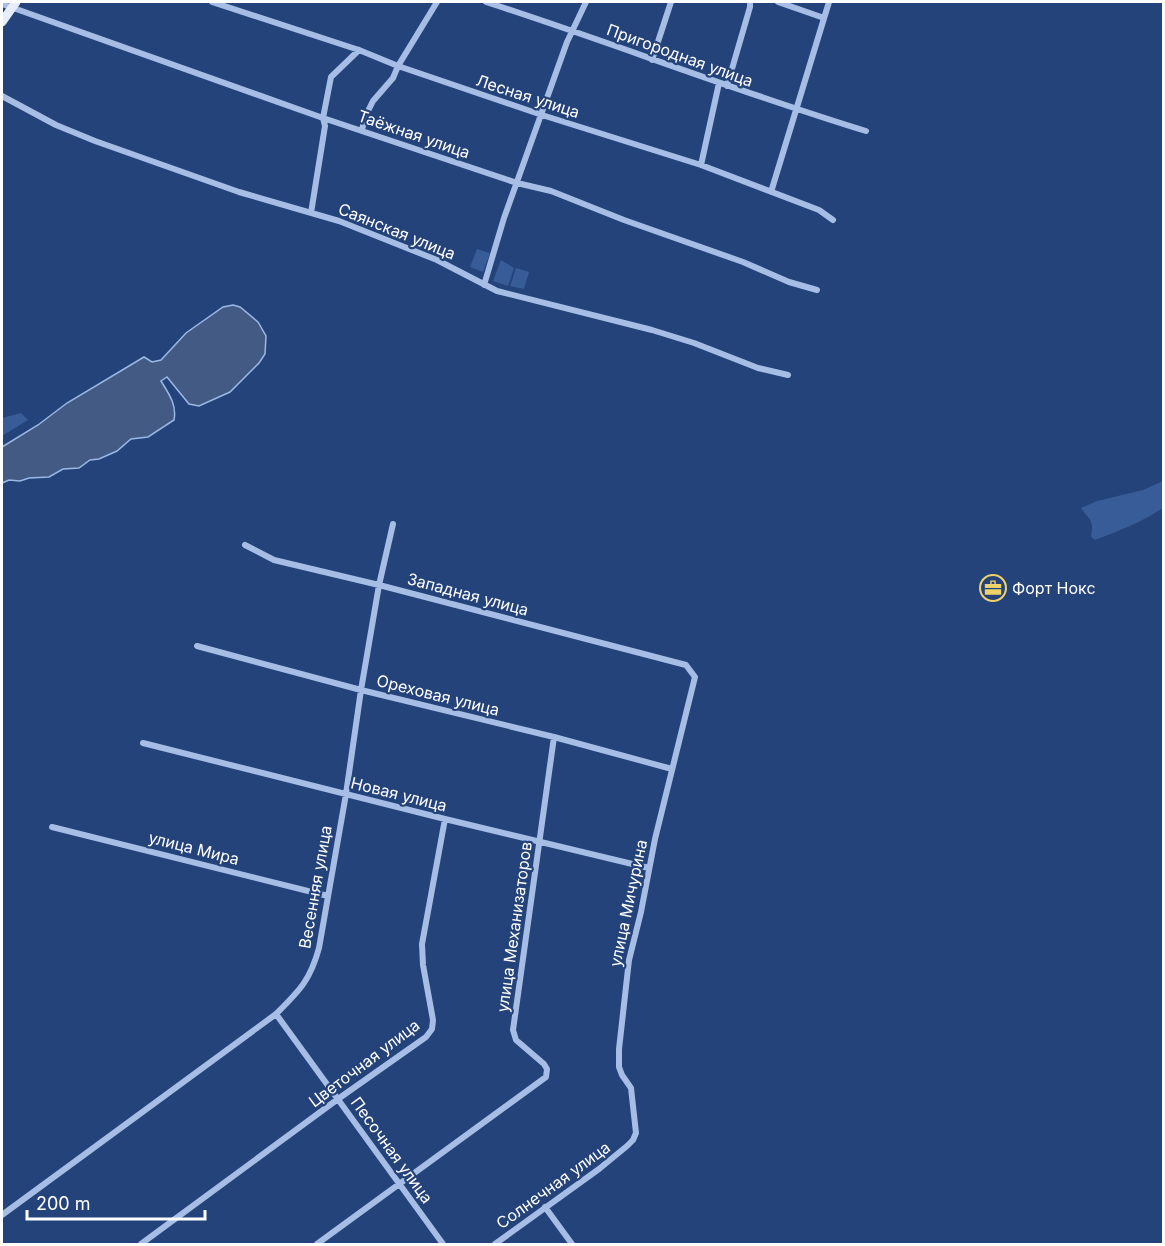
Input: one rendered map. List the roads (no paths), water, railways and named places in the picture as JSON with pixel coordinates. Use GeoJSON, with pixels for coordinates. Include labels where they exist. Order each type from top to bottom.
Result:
{"type":"FeatureCollection","features":[{"type":"Feature","properties":{"kind":"main road"},"geometry":{"type":"LineString","coordinates":[[2,22],[14,4]]}},
{"type":"Feature","properties":{"kind":"street","name":"Лесная улица"},"geometry":{"type":"LineString","coordinates":[[212,2],[359,50],[398,66],[542,116],[701,165],[819,210],[833,220]]}},
{"type":"Feature","properties":{"kind":"street"},"geometry":{"type":"LineString","coordinates":[[362,130],[364,117],[373,101],[393,78],[437,2]]}},
{"type":"Feature","properties":{"kind":"street","name":"Пригородная улица"},"geometry":{"type":"LineString","coordinates":[[486,2],[573,30],[797,110],[866,131]]}},
{"type":"Feature","properties":{"kind":"street"},"geometry":{"type":"LineString","coordinates":[[484,285],[504,218],[573,30],[586,2]]}},
{"type":"Feature","properties":{"kind":"street"},"geometry":{"type":"LineString","coordinates":[[652,60],[671,2]]}},
{"type":"Feature","properties":{"kind":"street"},"geometry":{"type":"LineString","coordinates":[[727,86],[750,2]]}},
{"type":"Feature","properties":{"kind":"street"},"geometry":{"type":"LineString","coordinates":[[778,2],[824,18]]}},
{"type":"Feature","properties":{"kind":"street"},"geometry":{"type":"LineString","coordinates":[[771,192],[829,2]]}},
{"type":"Feature","properties":{"kind":"street","name":"Таёжная улица"},"geometry":{"type":"LineString","coordinates":[[2,4],[14,4],[323,118],[517,183],[551,191],[624,220],[743,262],[789,282],[817,290]]}},
{"type":"Feature","properties":{"kind":"street"},"geometry":{"type":"LineString","coordinates":[[311,213],[325,126],[323,118],[331,77],[359,50]]}},
{"type":"Feature","properties":{"kind":"street"},"geometry":{"type":"LineString","coordinates":[[701,165],[719,83]]}},
{"type":"Feature","properties":{"kind":"street","name":"Саянская улица"},"geometry":{"type":"LineString","coordinates":[[2,96],[56,126],[239,192],[339,221],[437,260],[497,291],[652,330],[694,343],[758,368],[788,375]]}},
{"type":"Feature","properties":{"kind":"street","name":"Весенняя улица"},"geometry":{"type":"LineString","coordinates":[[2,1215],[276,1014],[307,980],[319,948],[379,585],[393,524]]}},
{"type":"Feature","properties":{"kind":"street","name":"Западная улица"},"geometry":{"type":"LineString","coordinates":[[246,545],[274,560],[686,665]]}},
{"type":"Feature","properties":{"kind":"street","name":"Ореховая улица"},"geometry":{"type":"LineString","coordinates":[[197,646],[672,769]]}},
{"type":"Feature","properties":{"kind":"street","name":"улица Мичурина"},"geometry":{"type":"LineString","coordinates":[[627,1146],[636,1133],[631,1088],[619,1067],[619,1049],[629,960],[695,677],[686,665]]}},
{"type":"Feature","properties":{"kind":"street","name":"улица Механизаторов"},"geometry":{"type":"LineString","coordinates":[[317,1245],[546,1077],[547,1070],[544,1064],[516,1040],[513,1030],[554,737]]}},
{"type":"Feature","properties":{"kind":"street","name":"Новая улица"},"geometry":{"type":"LineString","coordinates":[[143,743],[649,868]]}},
{"type":"Feature","properties":{"kind":"street","name":"Цветочная улица"},"geometry":{"type":"LineString","coordinates":[[141,1245],[426,1037],[432,1029],[433,1020],[423,965],[422,944],[445,819]]}},
{"type":"Feature","properties":{"kind":"street","name":"улица Мира"},"geometry":{"type":"LineString","coordinates":[[52,827],[328,896]]}},
{"type":"Feature","properties":{"kind":"street","name":"Песочная улица"},"geometry":{"type":"LineString","coordinates":[[276,1014],[443,1245]]}},
{"type":"Feature","properties":{"kind":"street","name":"Солнечная улица"},"geometry":{"type":"LineString","coordinates":[[495,1245],[627,1146]]}},
{"type":"Feature","properties":{"kind":"street"},"geometry":{"type":"LineString","coordinates":[[545,1208],[573,1245]]}},
{"type":"Feature","properties":{"kind":"place","name":"Форт Нокс"},"geometry":{"type":"Point","coordinates":[993,588]}}]}
